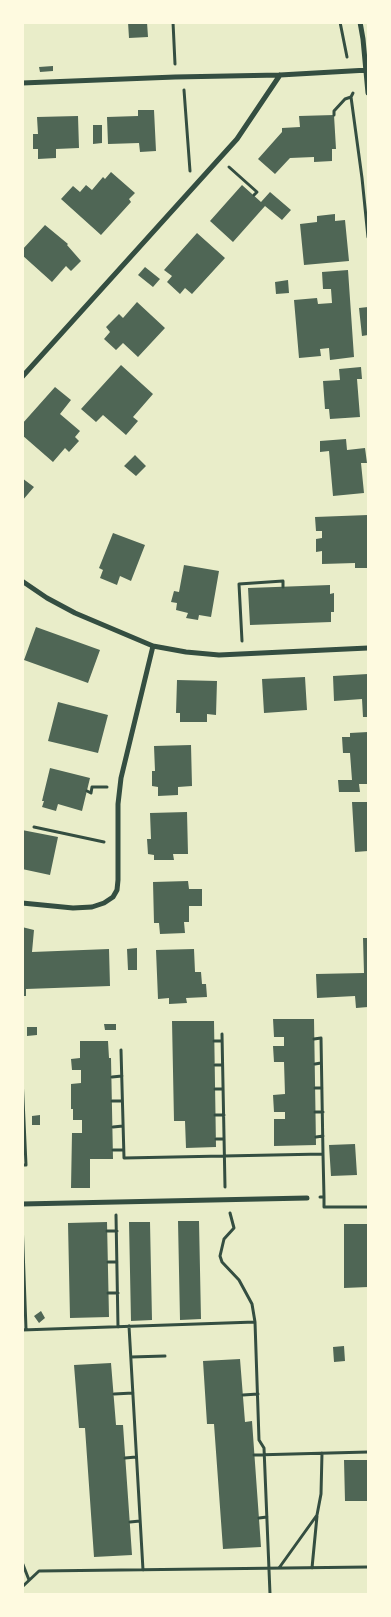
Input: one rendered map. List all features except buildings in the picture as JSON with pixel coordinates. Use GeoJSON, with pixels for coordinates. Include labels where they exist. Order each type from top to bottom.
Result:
{"type":"FeatureCollection","features":[{"type":"Feature","properties":{"kind":"street"},"geometry":{"type":"LineString","coordinates":[[360,22],[367,70],[368,93]]}},
{"type":"Feature","properties":{"kind":"street"},"geometry":{"type":"LineString","coordinates":[[22,83],[280,75],[367,70]]}},
{"type":"Feature","properties":{"kind":"street"},"geometry":{"type":"LineString","coordinates":[[22,377],[237,138],[280,75]]}},
{"type":"Feature","properties":{"kind":"street"},"geometry":{"type":"LineString","coordinates":[[22,582],[75,613],[153,646],[219,656],[368,648]]}},
{"type":"Feature","properties":{"kind":"street"},"geometry":{"type":"LineString","coordinates":[[22,903],[73,908],[92,907],[104,903],[117,890],[120,787],[153,646]]}},
{"type":"Feature","properties":{"kind":"street"},"geometry":{"type":"LineString","coordinates":[[22,1204],[225,1198],[307,1198]]}},
{"type":"Feature","properties":{"kind":"path"},"geometry":{"type":"LineString","coordinates":[[173,22],[175,77]]}},
{"type":"Feature","properties":{"kind":"path"},"geometry":{"type":"LineString","coordinates":[[367,70],[351,97],[368,237]]}},
{"type":"Feature","properties":{"kind":"path"},"geometry":{"type":"LineString","coordinates":[[183,77],[191,191]]}},
{"type":"Feature","properties":{"kind":"path"},"geometry":{"type":"LineString","coordinates":[[334,115],[334,111],[345,99],[351,97]]}},
{"type":"Feature","properties":{"kind":"path"},"geometry":{"type":"LineString","coordinates":[[219,159],[257,192],[254,195]]}},
{"type":"Feature","properties":{"kind":"path"},"geometry":{"type":"LineString","coordinates":[[242,654],[239,584],[283,581],[283,587]]}},
{"type":"Feature","properties":{"kind":"path"},"geometry":{"type":"LineString","coordinates":[[87,791],[91,793],[92,787],[120,787]]}},
{"type":"Feature","properties":{"kind":"path"},"geometry":{"type":"LineString","coordinates":[[34,827],[117,845]]}},
{"type":"Feature","properties":{"kind":"path"},"geometry":{"type":"LineString","coordinates":[[222,1034],[225,1198],[234,1228],[224,1239],[220,1256],[222,1262],[239,1280],[252,1304],[259,1440],[264,1448],[270,1594]]}},
{"type":"Feature","properties":{"kind":"path"},"geometry":{"type":"LineString","coordinates":[[314,1039],[321,1038],[324,1207],[368,1206]]}},
{"type":"Feature","properties":{"kind":"path"},"geometry":{"type":"LineString","coordinates":[[214,1041],[222,1041]]}},
{"type":"Feature","properties":{"kind":"path"},"geometry":{"type":"LineString","coordinates":[[121,1050],[124,1163]]}},
{"type":"Feature","properties":{"kind":"path"},"geometry":{"type":"LineString","coordinates":[[315,1064],[322,1063]]}},
{"type":"Feature","properties":{"kind":"path"},"geometry":{"type":"LineString","coordinates":[[215,1065],[222,1065]]}},
{"type":"Feature","properties":{"kind":"path"},"geometry":{"type":"LineString","coordinates":[[112,1077],[122,1076]]}},
{"type":"Feature","properties":{"kind":"path"},"geometry":{"type":"LineString","coordinates":[[22,1077],[24,1155],[26,1165],[22,1165]]}},
{"type":"Feature","properties":{"kind":"path"},"geometry":{"type":"LineString","coordinates":[[315,1088],[322,1088]]}},
{"type":"Feature","properties":{"kind":"path"},"geometry":{"type":"LineString","coordinates":[[215,1090],[223,1089]]}},
{"type":"Feature","properties":{"kind":"path"},"geometry":{"type":"LineString","coordinates":[[112,1101],[122,1101]]}},
{"type":"Feature","properties":{"kind":"path"},"geometry":{"type":"LineString","coordinates":[[316,1112],[322,1112]]}},
{"type":"Feature","properties":{"kind":"path"},"geometry":{"type":"LineString","coordinates":[[216,1115],[224,1115]]}},
{"type":"Feature","properties":{"kind":"path"},"geometry":{"type":"LineString","coordinates":[[112,1127],[123,1126]]}},
{"type":"Feature","properties":{"kind":"path"},"geometry":{"type":"LineString","coordinates":[[316,1136],[323,1136]]}},
{"type":"Feature","properties":{"kind":"path"},"geometry":{"type":"LineString","coordinates":[[216,1139],[224,1139]]}},
{"type":"Feature","properties":{"kind":"path"},"geometry":{"type":"LineString","coordinates":[[113,1150],[123,1150]]}},
{"type":"Feature","properties":{"kind":"path"},"geometry":{"type":"LineString","coordinates":[[124,1158],[324,1154]]}},
{"type":"Feature","properties":{"kind":"path"},"geometry":{"type":"LineString","coordinates":[[307,1198],[324,1197]]}},
{"type":"Feature","properties":{"kind":"path"},"geometry":{"type":"LineString","coordinates":[[116,1202],[118,1326]]}},
{"type":"Feature","properties":{"kind":"path"},"geometry":{"type":"LineString","coordinates":[[22,1221],[24,1330],[254,1322]]}},
{"type":"Feature","properties":{"kind":"path"},"geometry":{"type":"LineString","coordinates":[[107,1231],[117,1231]]}},
{"type":"Feature","properties":{"kind":"path"},"geometry":{"type":"LineString","coordinates":[[108,1262],[117,1262]]}},
{"type":"Feature","properties":{"kind":"path"},"geometry":{"type":"LineString","coordinates":[[108,1293],[118,1292]]}},
{"type":"Feature","properties":{"kind":"path"},"geometry":{"type":"LineString","coordinates":[[129,1326],[143,1570]]}},
{"type":"Feature","properties":{"kind":"path"},"geometry":{"type":"LineString","coordinates":[[131,1357],[165,1356]]}},
{"type":"Feature","properties":{"kind":"path"},"geometry":{"type":"LineString","coordinates":[[114,1394],[133,1392]]}},
{"type":"Feature","properties":{"kind":"path"},"geometry":{"type":"LineString","coordinates":[[243,1395],[258,1394]]}},
{"type":"Feature","properties":{"kind":"path"},"geometry":{"type":"LineString","coordinates":[[254,1455],[368,1452]]}},
{"type":"Feature","properties":{"kind":"path"},"geometry":{"type":"LineString","coordinates":[[312,1568],[321,1494],[322,1453]]}},
{"type":"Feature","properties":{"kind":"path"},"geometry":{"type":"LineString","coordinates":[[125,1458],[136,1457]]}},
{"type":"Feature","properties":{"kind":"path"},"geometry":{"type":"LineString","coordinates":[[279,1569],[317,1515]]}},
{"type":"Feature","properties":{"kind":"path"},"geometry":{"type":"LineString","coordinates":[[259,1518],[267,1517]]}},
{"type":"Feature","properties":{"kind":"path"},"geometry":{"type":"LineString","coordinates":[[130,1522],[140,1521]]}},
{"type":"Feature","properties":{"kind":"path"},"geometry":{"type":"LineString","coordinates":[[22,1562],[30,1580]]}},
{"type":"Feature","properties":{"kind":"path"},"geometry":{"type":"LineString","coordinates":[[22,1586],[39,1572],[368,1566]]}}]}
